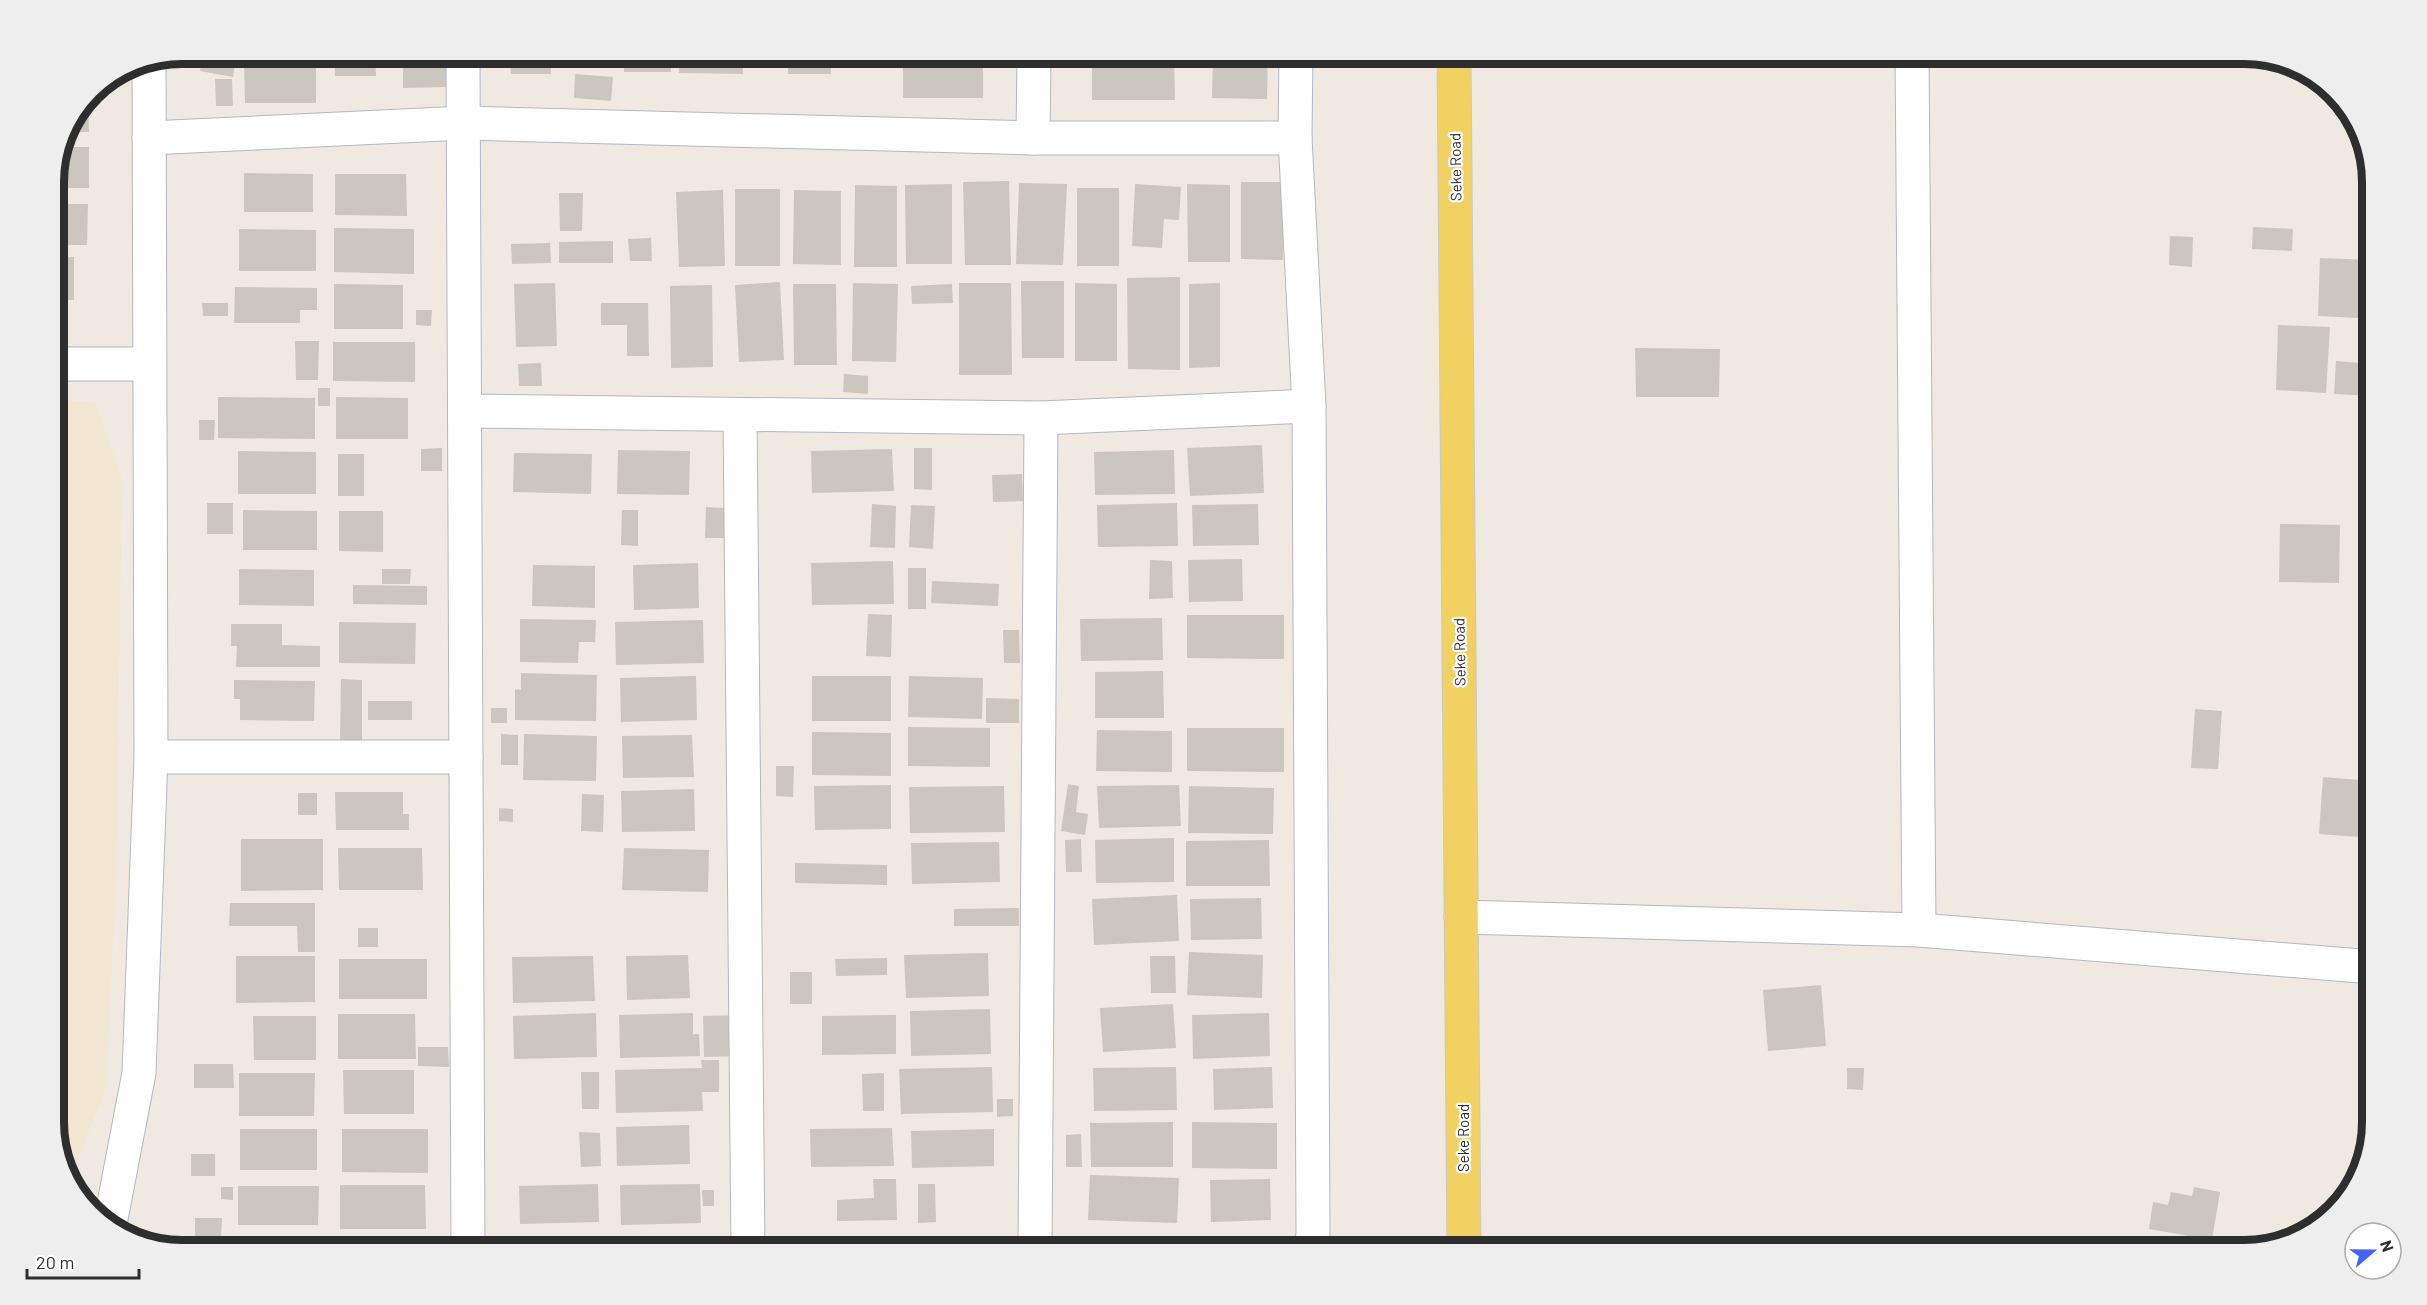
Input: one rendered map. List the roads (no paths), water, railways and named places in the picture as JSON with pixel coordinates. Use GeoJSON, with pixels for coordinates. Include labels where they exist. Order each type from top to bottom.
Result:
{"type":"FeatureCollection","features":[{"type":"Feature","properties":{"kind":"main road","name":"Seke Road"},"geometry":{"type":"LineString","coordinates":[[1454,64],[1464,1240]]}},
{"type":"Feature","properties":{"kind":"street"},"geometry":{"type":"LineString","coordinates":[[1296,64],[1294,138],[1309,406],[1312,1240]]}},
{"type":"Feature","properties":{"kind":"street"},"geometry":{"type":"LineString","coordinates":[[1912,64],[1919,930]]}},
{"type":"Feature","properties":{"kind":"street"},"geometry":{"type":"LineString","coordinates":[[463,65],[468,1240]]}},
{"type":"Feature","properties":{"kind":"street"},"geometry":{"type":"LineString","coordinates":[[1033,138],[1034,65]]}},
{"type":"Feature","properties":{"kind":"street"},"geometry":{"type":"LineString","coordinates":[[111,1216],[139,1073],[151,757],[148,70]]}},
{"type":"Feature","properties":{"kind":"street"},"geometry":{"type":"LineString","coordinates":[[149,138],[465,123],[1033,138],[1294,138]]}},
{"type":"Feature","properties":{"kind":"street"},"geometry":{"type":"LineString","coordinates":[[65,364],[149,364]]}},
{"type":"Feature","properties":{"kind":"street"},"geometry":{"type":"LineString","coordinates":[[465,411],[1041,418],[1309,406]]}},
{"type":"Feature","properties":{"kind":"street"},"geometry":{"type":"LineString","coordinates":[[740,415],[748,1240]]}},
{"type":"Feature","properties":{"kind":"street"},"geometry":{"type":"LineString","coordinates":[[1035,1240],[1041,418]]}},
{"type":"Feature","properties":{"kind":"street"},"geometry":{"type":"LineString","coordinates":[[151,757],[466,757]]}},
{"type":"Feature","properties":{"kind":"street"},"geometry":{"type":"LineString","coordinates":[[1461,917],[1919,930],[2362,966]]}}]}
